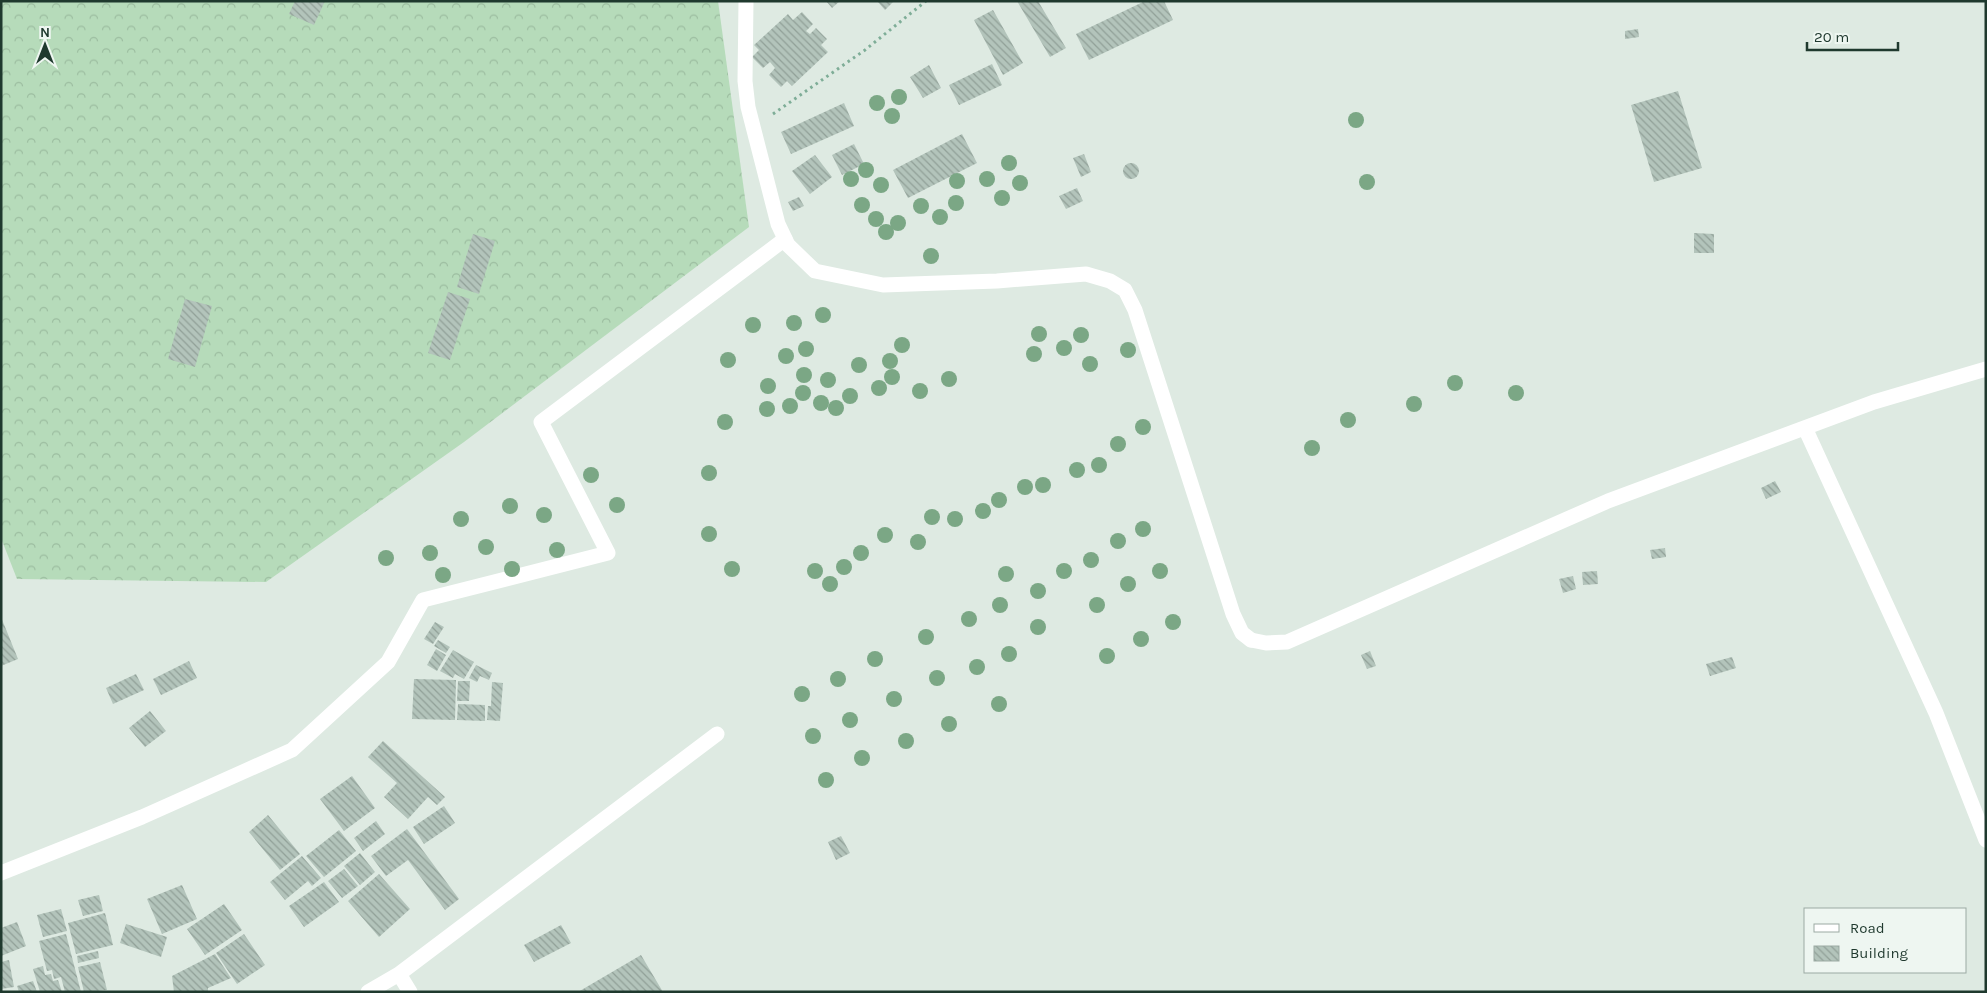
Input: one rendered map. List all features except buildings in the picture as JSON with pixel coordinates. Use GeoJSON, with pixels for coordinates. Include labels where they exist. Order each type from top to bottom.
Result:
{"type":"FeatureCollection","features":[{"type":"Feature","properties":{"kind":"street"},"geometry":{"type":"LineString","coordinates":[[746,1],[745,80],[748,107],[778,224],[788,246],[814,270],[883,285],[997,281],[1086,274],[1110,280],[1125,290],[1135,310],[1233,614],[1242,634],[1252,640],[1266,643],[1286,642],[1608,501],[1874,402],[1986,369]]}},
{"type":"Feature","properties":{"kind":"street"},"geometry":{"type":"LineString","coordinates":[[1,873],[142,818],[292,750],[388,662],[423,600],[608,553],[542,422],[785,239]]}},
{"type":"Feature","properties":{"kind":"street"},"geometry":{"type":"LineString","coordinates":[[1805,428],[1936,713],[1986,840]]}},
{"type":"Feature","properties":{"kind":"street"},"geometry":{"type":"LineString","coordinates":[[368,992],[399,974],[717,734]]}},
{"type":"Feature","properties":{"kind":"street"},"geometry":{"type":"LineString","coordinates":[[399,974],[410,992]]}},
{"type":"Feature","properties":{"kind":"path"},"geometry":{"type":"LineString","coordinates":[[754,128],[865,50],[926,1]]}},
{"type":"Feature","properties":{"kind":"green space"},"geometry":{"type":"Polygon","coordinates":[[[1,1],[718,1],[749,227],[464,442],[266,582],[17,579],[1,538],[1,1]]]}}]}
